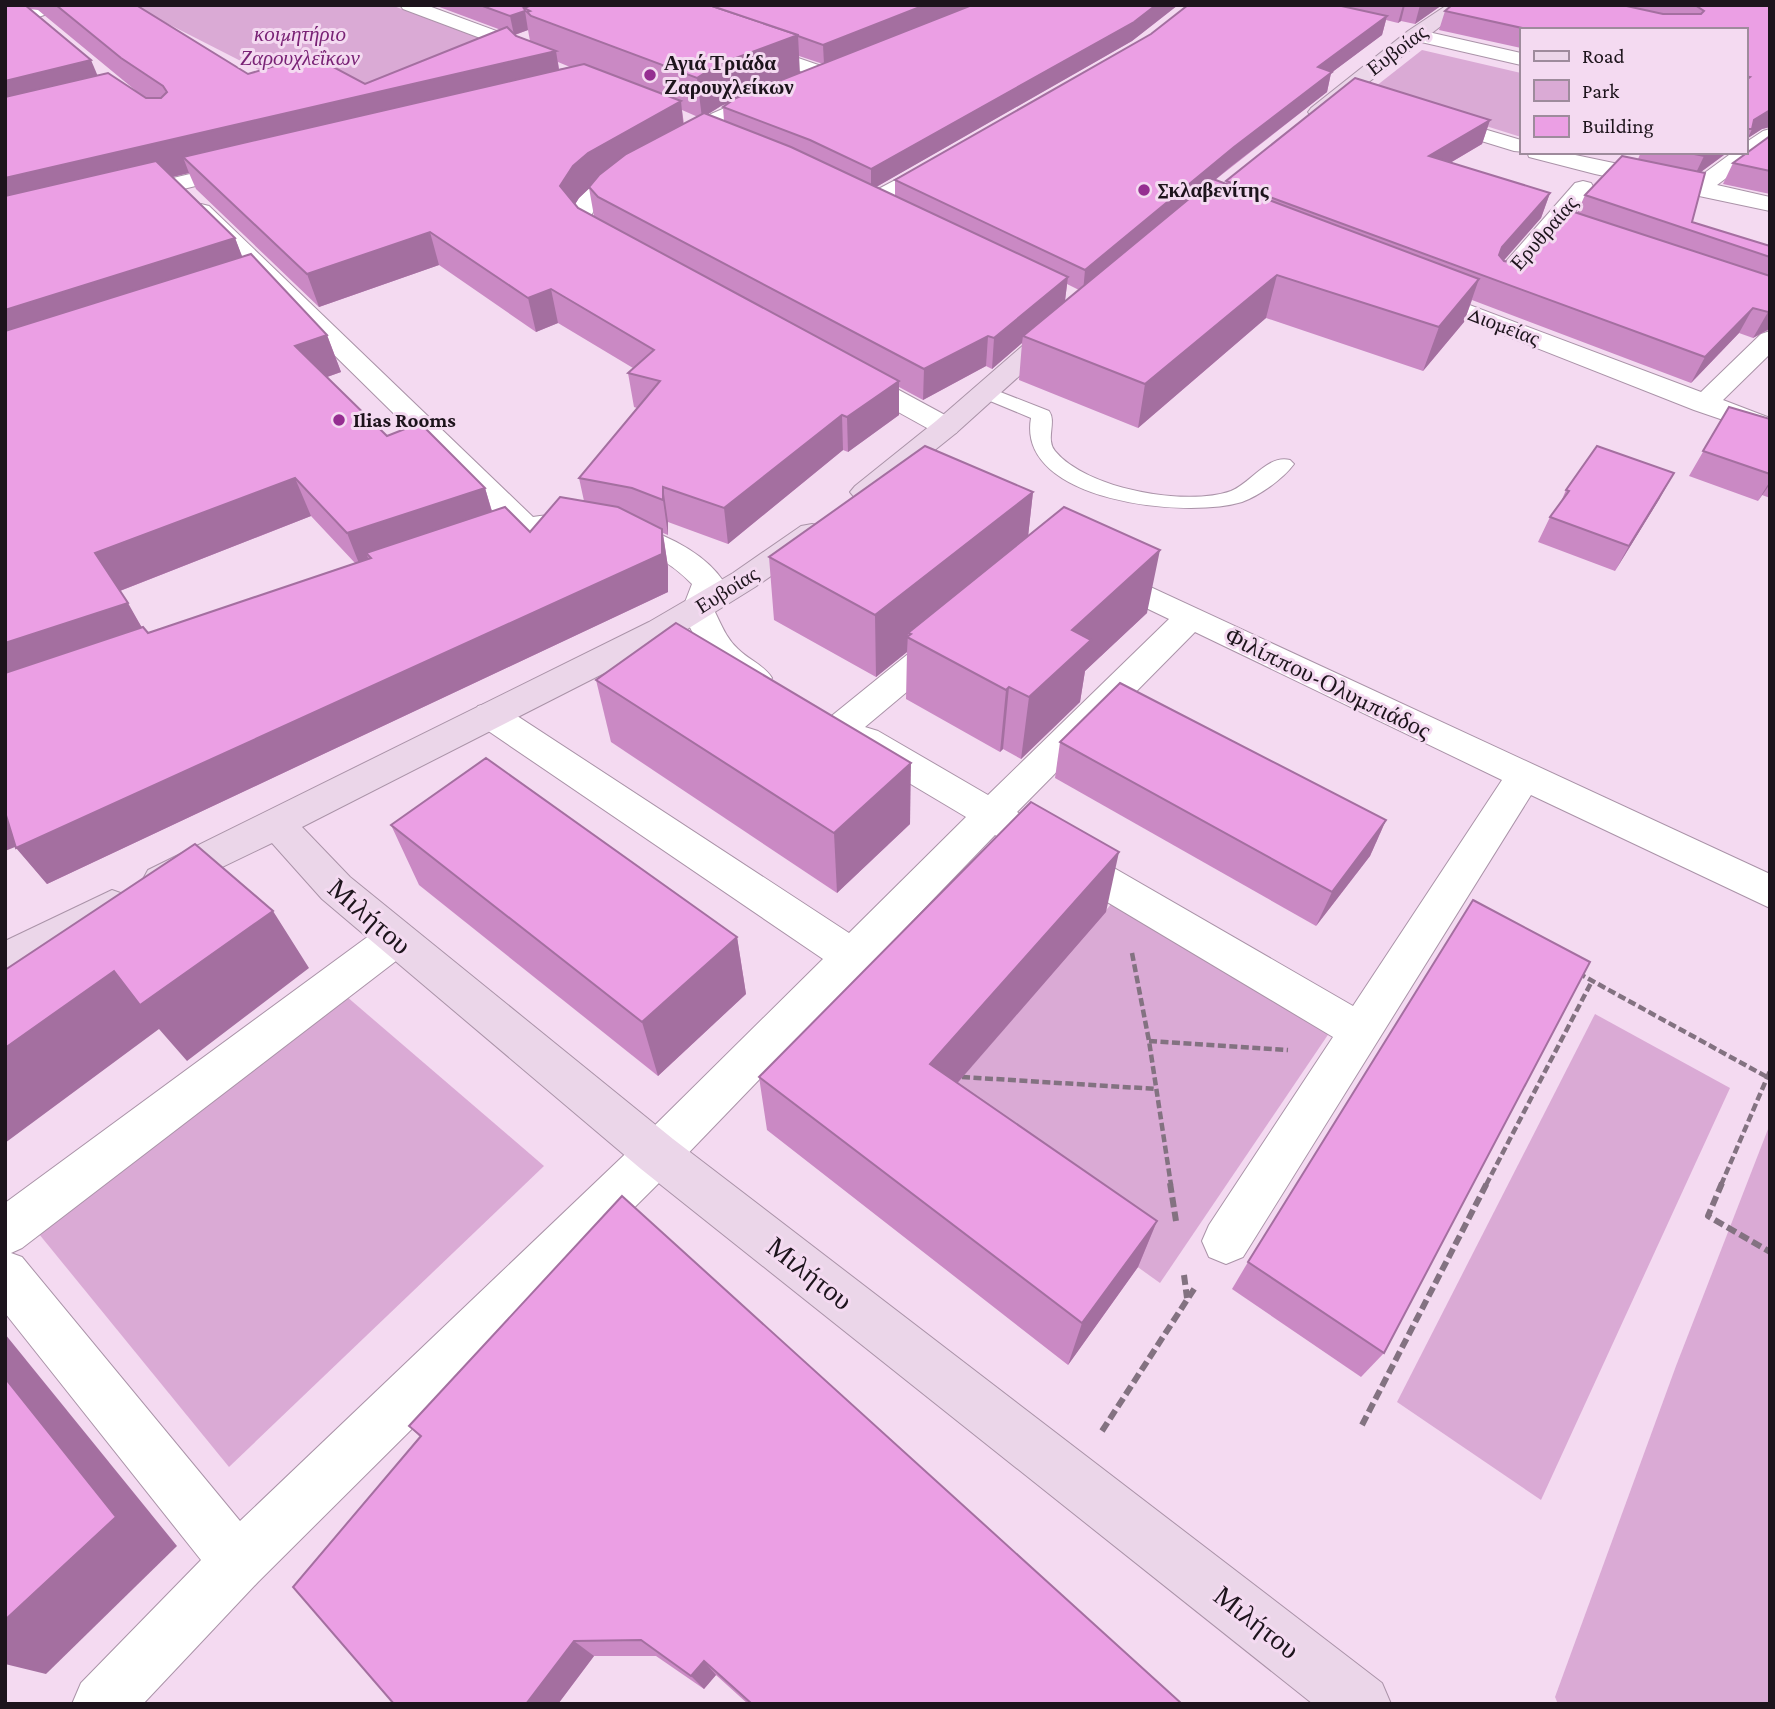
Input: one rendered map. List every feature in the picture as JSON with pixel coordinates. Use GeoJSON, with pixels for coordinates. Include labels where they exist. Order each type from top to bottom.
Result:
{"type":"FeatureCollection","features":[{"type":"Feature","properties":{"kind":"main road","name":"Ευβοίας"},"geometry":{"type":"LineString","coordinates":[[1294,131],[1357,95],[1403,32],[1459,5]]}},
{"type":"Feature","properties":{"kind":"main road","name":"Ευβοίας"},"geometry":{"type":"LineString","coordinates":[[5,961],[698,610],[757,572],[885,477],[1084,305]]}},
{"type":"Feature","properties":{"kind":"main road","name":"Μιλήτου"},"geometry":{"type":"LineString","coordinates":[[277,823],[312,865],[395,939],[657,1154],[1361,1704]]}},
{"type":"Feature","properties":{"kind":"street"},"geometry":{"type":"LineString","coordinates":[[5,24],[55,5]]}},
{"type":"Feature","properties":{"kind":"street"},"geometry":{"type":"LineString","coordinates":[[409,5],[520,41],[530,61],[554,71]]}},
{"type":"Feature","properties":{"kind":"street"},"geometry":{"type":"LineString","coordinates":[[30,16],[48,31]]}},
{"type":"Feature","properties":{"kind":"street"},"geometry":{"type":"LineString","coordinates":[[1403,32],[1520,59]]}},
{"type":"Feature","properties":{"kind":"street"},"geometry":{"type":"LineString","coordinates":[[629,253],[593,233],[579,217],[588,200],[607,186],[681,147],[729,112],[829,70],[731,41]]}},
{"type":"Feature","properties":{"kind":"street"},"geometry":{"type":"LineString","coordinates":[[1409,112],[1520,147]]}},
{"type":"Feature","properties":{"kind":"street"},"geometry":{"type":"LineString","coordinates":[[677,119],[726,138]]}},
{"type":"Feature","properties":{"kind":"street"},"geometry":{"type":"LineString","coordinates":[[1747,152],[1770,135]]}},
{"type":"Feature","properties":{"kind":"street"},"geometry":{"type":"LineString","coordinates":[[873,201],[958,152]]}},
{"type":"Feature","properties":{"kind":"street"},"geometry":{"type":"LineString","coordinates":[[1545,154],[1623,174],[1700,187],[1770,204]]}},
{"type":"Feature","properties":{"kind":"street"},"geometry":{"type":"LineString","coordinates":[[1700,187],[1744,154]]}},
{"type":"Feature","properties":{"kind":"street"},"geometry":{"type":"LineString","coordinates":[[110,200],[262,163]]}},
{"type":"Feature","properties":{"kind":"street"},"geometry":{"type":"LineString","coordinates":[[175,184],[255,282],[528,529]]}},
{"type":"Feature","properties":{"kind":"street","name":"Ερυθραίας"},"geometry":{"type":"LineString","coordinates":[[1504,279],[1583,188]]}},
{"type":"Feature","properties":{"kind":"street"},"geometry":{"type":"LineString","coordinates":[[850,190],[898,213]]}},
{"type":"Feature","properties":{"kind":"street"},"geometry":{"type":"LineString","coordinates":[[1552,223],[1577,232]]}},
{"type":"Feature","properties":{"kind":"street","name":"Διομείας"},"geometry":{"type":"LineString","coordinates":[[1393,283],[1770,428]]}},
{"type":"Feature","properties":{"kind":"street"},"geometry":{"type":"LineString","coordinates":[[1704,404],[1770,338]]}},
{"type":"Feature","properties":{"kind":"street"},"geometry":{"type":"LineString","coordinates":[[836,367],[946,427]]}},
{"type":"Feature","properties":{"kind":"street"},"geometry":{"type":"LineString","coordinates":[[885,477],[921,493]]}},
{"type":"Feature","properties":{"kind":"street"},"geometry":{"type":"LineString","coordinates":[[451,554],[550,524],[595,527],[661,547],[688,562],[708,582],[706,594],[698,610],[720,653],[733,665],[1120,893],[1353,1042]]}},
{"type":"Feature","properties":{"kind":"street","name":"Φιλίππου-Ολυμπιάδος"},"geometry":{"type":"LineString","coordinates":[[1078,564],[1770,892]]}},
{"type":"Feature","properties":{"kind":"street"},"geometry":{"type":"LineString","coordinates":[[102,1704],[238,1562],[657,1154],[991,815],[1191,617]]}},
{"type":"Feature","properties":{"kind":"street"},"geometry":{"type":"LineString","coordinates":[[842,727],[969,622]]}},
{"type":"Feature","properties":{"kind":"street"},"geometry":{"type":"LineString","coordinates":[[490,715],[851,956]]}},
{"type":"Feature","properties":{"kind":"street"},"geometry":{"type":"LineString","coordinates":[[1226,1241],[1524,776]]}},
{"type":"Feature","properties":{"kind":"street"},"geometry":{"type":"LineString","coordinates":[[5,1232],[395,939]]}},
{"type":"Feature","properties":{"kind":"street"},"geometry":{"type":"LineString","coordinates":[[5,1274],[238,1562]]}},
{"type":"Feature","properties":{"kind":"lane"},"geometry":{"type":"LineString","coordinates":[[985,392],[1042,415],[1038,433],[1046,454],[1069,474],[1123,495],[1165,501],[1206,502],[1237,496],[1283,464]]}},
{"type":"Feature","properties":{"kind":"path"},"geometry":{"type":"LineString","coordinates":[[1120,893],[1149,1041],[1178,1233]]}},
{"type":"Feature","properties":{"kind":"path"},"geometry":{"type":"LineString","coordinates":[[1569,968],[1768,1074],[1708,1216],[1770,1252]]}},
{"type":"Feature","properties":{"kind":"path"},"geometry":{"type":"LineString","coordinates":[[1362,1425],[1592,981]]}},
{"type":"Feature","properties":{"kind":"path"},"geometry":{"type":"LineString","coordinates":[[1149,1041],[1353,1042]]}},
{"type":"Feature","properties":{"kind":"path"},"geometry":{"type":"LineString","coordinates":[[962,1077],[1157,1089]]}},
{"type":"Feature","properties":{"kind":"path"},"geometry":{"type":"LineString","coordinates":[[1072,1477],[1226,1241]]}},
{"type":"Feature","properties":{"kind":"path"},"geometry":{"type":"LineString","coordinates":[[1184,1272],[1187,1298]]}},
{"type":"Feature","properties":{"kind":"green space","name":"κοιμητήριο Ζαρουχλεΐκων"},"geometry":{"type":"Polygon","coordinates":[[[131,5],[391,5],[495,44],[366,88],[296,89],[131,5]]]}},
{"type":"Feature","properties":{"kind":"green space"},"geometry":{"type":"Polygon","coordinates":[[[1422,50],[1520,73],[1520,137],[1371,90],[1422,50]]]}},
{"type":"Feature","properties":{"kind":"green space"},"geometry":{"type":"Polygon","coordinates":[[[1125,888],[1342,1014],[1160,1283],[928,1117],[1125,888]]]}},
{"type":"Feature","properties":{"kind":"green space"},"geometry":{"type":"Polygon","coordinates":[[[346,996],[544,1166],[229,1467],[39,1234],[346,996]]]}},
{"type":"Feature","properties":{"kind":"green space"},"geometry":{"type":"Polygon","coordinates":[[[1595,1014],[1730,1088],[1541,1500],[1397,1402],[1595,1014]]]}},
{"type":"Feature","properties":{"kind":"green space"},"geometry":{"type":"Polygon","coordinates":[[[1770,1124],[1770,1704],[1558,1704],[1555,1697],[1676,1366],[1770,1124]]]}},
{"type":"Feature","properties":{"kind":"building"},"geometry":{"type":"Polygon","coordinates":[[[5,5],[25,5],[91,60],[5,81],[5,5]]]}},
{"type":"Feature","properties":{"kind":"building"},"geometry":{"type":"Polygon","coordinates":[[[56,5],[136,5],[248,74],[311,55],[365,84],[507,27],[516,36],[556,51],[5,178],[5,97],[108,73],[146,98],[161,98],[167,92],[163,86],[121,58],[56,5]]]}},
{"type":"Feature","properties":{"kind":"building"},"geometry":{"type":"Polygon","coordinates":[[[480,5],[532,5],[524,8],[525,11],[510,16],[480,5]]]}},
{"type":"Feature","properties":{"kind":"building"},"geometry":{"type":"Polygon","coordinates":[[[532,5],[709,5],[798,35],[717,65],[697,78],[531,16],[527,12],[530,11],[524,8],[532,5]]]}},
{"type":"Feature","properties":{"kind":"building"},"geometry":{"type":"Polygon","coordinates":[[[709,5],[925,5],[823,45],[709,5]]]}},
{"type":"Feature","properties":{"kind":"building"},"geometry":{"type":"Polygon","coordinates":[[[972,5],[1156,5],[1134,22],[871,169],[810,140],[723,107],[736,98],[972,5]]]}},
{"type":"Feature","properties":{"kind":"building"},"geometry":{"type":"Polygon","coordinates":[[[1188,5],[1337,5],[1387,16],[1318,67],[1332,72],[1234,147],[1085,270],[895,180],[1151,34],[1188,5]]]}},
{"type":"Feature","properties":{"kind":"building"},"geometry":{"type":"Polygon","coordinates":[[[1452,5],[1622,5],[1663,14],[1701,14],[1704,11],[1695,5],[1770,5],[1770,110],[1754,120],[1752,129],[1747,129],[1747,79],[1750,77],[1747,76],[1747,28],[1522,28],[1445,11],[1452,5]]]}},
{"type":"Feature","properties":{"kind":"building"},"geometry":{"type":"Polygon","coordinates":[[[584,64],[681,101],[588,153],[573,166],[560,186],[578,208],[899,381],[847,417],[842,415],[724,508],[663,487],[663,500],[632,488],[579,478],[660,381],[628,373],[654,350],[551,289],[528,298],[430,232],[307,274],[183,157],[584,64]]]}},
{"type":"Feature","properties":{"kind":"building"},"geometry":{"type":"Polygon","coordinates":[[[1355,78],[1490,120],[1429,156],[1550,193],[1502,247],[1499,255],[1504,261],[1514,263],[1525,260],[1568,210],[1770,276],[1770,311],[1753,308],[1705,357],[1226,181],[1355,78]]]}},
{"type":"Feature","properties":{"kind":"building"},"geometry":{"type":"Polygon","coordinates":[[[704,113],[791,147],[1068,277],[994,338],[988,336],[924,369],[598,197],[589,187],[599,175],[626,154],[704,113]]]}},
{"type":"Feature","properties":{"kind":"building"},"geometry":{"type":"Polygon","coordinates":[[[1770,136],[1770,171],[1733,163],[1770,136]]]}},
{"type":"Feature","properties":{"kind":"building"},"geometry":{"type":"Polygon","coordinates":[[[1622,156],[1705,173],[1692,222],[1770,246],[1770,257],[1585,195],[1622,156]]]}},
{"type":"Feature","properties":{"kind":"building"},"geometry":{"type":"Polygon","coordinates":[[[156,161],[235,238],[5,310],[5,196],[156,161]]]}},
{"type":"Feature","properties":{"kind":"building"},"geometry":{"type":"Polygon","coordinates":[[[1213,179],[1479,279],[1439,327],[1277,275],[1145,384],[1023,336],[1213,179]]]}},
{"type":"Feature","properties":{"kind":"building"},"geometry":{"type":"Polygon","coordinates":[[[251,254],[327,335],[295,346],[387,436],[420,423],[485,488],[347,533],[295,478],[95,553],[128,603],[5,643],[5,331],[251,254]]]}},
{"type":"Feature","properties":{"kind":"building"},"geometry":{"type":"Polygon","coordinates":[[[1729,407],[1770,419],[1770,474],[1703,451],[1729,407]]]}},
{"type":"Feature","properties":{"kind":"building"},"geometry":{"type":"Polygon","coordinates":[[[925,446],[1033,492],[875,615],[769,557],[925,446]]]}},
{"type":"Feature","properties":{"kind":"building"},"geometry":{"type":"Polygon","coordinates":[[[1597,446],[1674,473],[1629,546],[1550,517],[1597,446]]]}},
{"type":"Feature","properties":{"kind":"building"},"geometry":{"type":"Polygon","coordinates":[[[560,497],[618,507],[662,529],[662,554],[16,848],[5,812],[5,673],[143,627],[148,633],[371,558],[366,553],[505,507],[530,532],[560,497]]]}},
{"type":"Feature","properties":{"kind":"building"},"geometry":{"type":"Polygon","coordinates":[[[1064,507],[1160,550],[1072,630],[1091,640],[1029,697],[1009,687],[1006,690],[907,637],[911,634],[908,633],[1064,507]]]}},
{"type":"Feature","properties":{"kind":"building"},"geometry":{"type":"Polygon","coordinates":[[[676,623],[911,763],[834,833],[596,680],[676,623]]]}},
{"type":"Feature","properties":{"kind":"building"},"geometry":{"type":"Polygon","coordinates":[[[1120,683],[1386,820],[1332,892],[1060,742],[1120,683]]]}},
{"type":"Feature","properties":{"kind":"building"},"geometry":{"type":"Polygon","coordinates":[[[486,758],[737,937],[642,1022],[391,825],[486,758]]]}},
{"type":"Feature","properties":{"kind":"building"},"geometry":{"type":"Polygon","coordinates":[[[1031,802],[1119,852],[930,1064],[1157,1221],[1082,1323],[759,1077],[1031,802]]]}},
{"type":"Feature","properties":{"kind":"building"},"geometry":{"type":"Polygon","coordinates":[[[195,844],[273,911],[140,1005],[114,971],[5,1048],[5,970],[195,844]]]}},
{"type":"Feature","properties":{"kind":"building"},"geometry":{"type":"Polygon","coordinates":[[[1473,900],[1590,962],[1384,1353],[1248,1262],[1473,900]]]}},
{"type":"Feature","properties":{"kind":"building"},"geometry":{"type":"Polygon","coordinates":[[[622,1196],[1182,1704],[752,1704],[704,1661],[691,1676],[641,1640],[574,1641],[526,1704],[394,1704],[293,1587],[421,1436],[409,1426],[622,1196]]]}},
{"type":"Feature","properties":{"kind":"building"},"geometry":{"type":"Polygon","coordinates":[[[5,1378],[116,1517],[5,1620],[5,1378]]]}},
{"type":"Feature","properties":{"kind":"place","name":"Αγιά Τριάδα Ζαρουχλείκων"},"geometry":{"type":"Point","coordinates":[650,75]}},
{"type":"Feature","properties":{"kind":"place","name":"Σκλαβενίτης"},"geometry":{"type":"Point","coordinates":[1144,190]}},
{"type":"Feature","properties":{"kind":"place","name":"Ilias Rooms"},"geometry":{"type":"Point","coordinates":[339,420]}}]}
